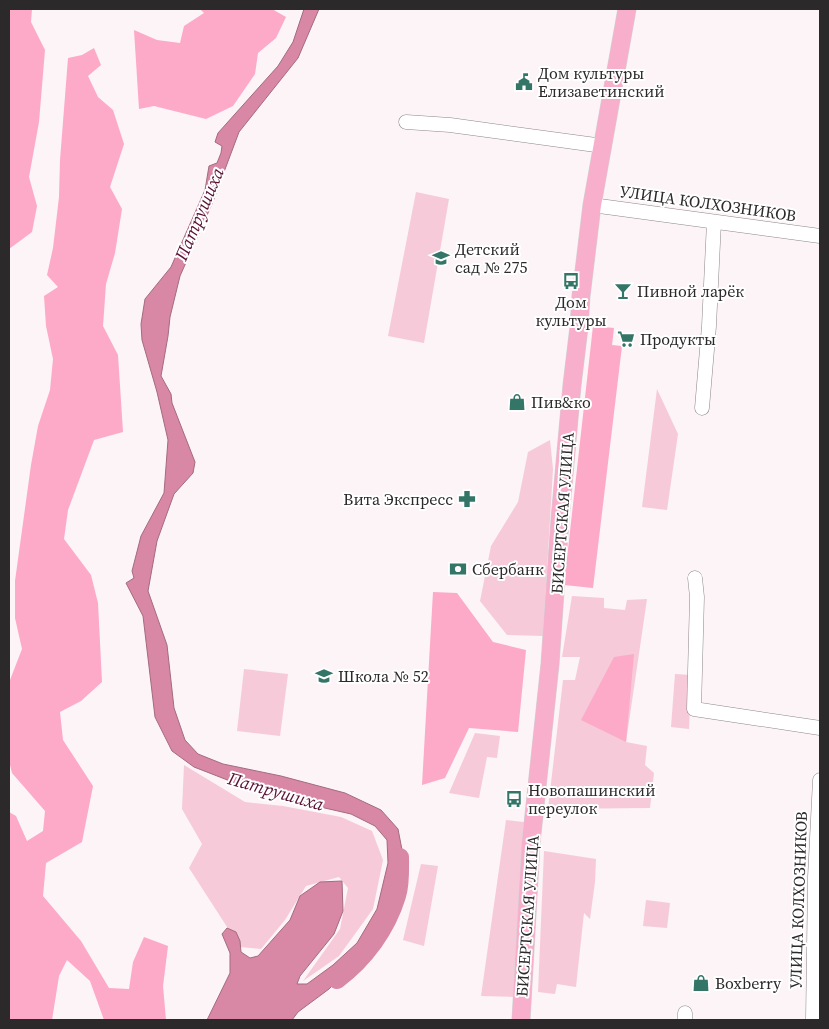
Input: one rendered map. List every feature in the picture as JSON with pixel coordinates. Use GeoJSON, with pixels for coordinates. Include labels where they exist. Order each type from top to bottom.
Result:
{"type":"FeatureCollection","features":[{"type":"Feature","properties":{"kind":"main road","name":"БИСЕРТСКАЯ УЛИЦА"},"geometry":{"type":"LineString","coordinates":[[521,1020],[532,840],[550,664],[572,385],[592,205],[627,9]]}},
{"type":"Feature","properties":{"kind":"street"},"geometry":{"type":"LineString","coordinates":[[406,122],[450,125],[603,146]]}},
{"type":"Feature","properties":{"kind":"street","name":"УЛИЦА КОЛХОЗНИКОВ"},"geometry":{"type":"LineString","coordinates":[[592,205],[820,236]]}},
{"type":"Feature","properties":{"kind":"street"},"geometry":{"type":"LineString","coordinates":[[702,408],[709,326],[714,222]]}},
{"type":"Feature","properties":{"kind":"street"},"geometry":{"type":"LineString","coordinates":[[695,578],[697,598],[694,710],[820,728]]}},
{"type":"Feature","properties":{"kind":"street","name":"УЛИЦА КОЛХОЗНИКОВ"},"geometry":{"type":"LineString","coordinates":[[812,1020],[815,877],[820,780]]}},
{"type":"Feature","properties":{"kind":"shaded area"},"geometry":{"type":"Polygon","coordinates":[[[9,9],[32,9],[31,22],[45,50],[39,122],[29,177],[37,206],[32,232],[9,249],[9,9]]]}},
{"type":"Feature","properties":{"kind":"shaded area"},"geometry":{"type":"Polygon","coordinates":[[[200,9],[272,9],[286,17],[276,38],[258,53],[255,74],[233,106],[206,119],[154,106],[139,109],[134,30],[157,40],[180,43],[184,26],[204,13],[200,9]]]}},
{"type":"Feature","properties":{"kind":"shaded area"},"geometry":{"type":"Polygon","coordinates":[[[94,48],[101,65],[88,76],[98,97],[113,110],[124,144],[110,187],[122,209],[115,253],[106,284],[103,326],[118,355],[123,432],[94,440],[68,510],[64,539],[91,575],[98,603],[102,682],[81,701],[60,712],[63,740],[93,786],[82,842],[46,863],[43,896],[81,941],[109,988],[129,989],[133,962],[144,937],[168,946],[163,986],[166,1020],[104,1020],[90,981],[67,960],[59,976],[52,1020],[9,1020],[9,812],[16,816],[27,841],[43,831],[45,811],[12,773],[9,761],[10,680],[22,649],[15,618],[15,581],[38,426],[50,390],[53,359],[46,326],[44,296],[58,287],[47,275],[53,248],[59,197],[68,58],[82,55],[94,48]]]}},
{"type":"Feature","properties":{"kind":"shaded area"},"geometry":{"type":"Polygon","coordinates":[[[416,192],[449,199],[424,343],[388,336],[416,192]]]}},
{"type":"Feature","properties":{"kind":"shaded area"},"geometry":{"type":"Polygon","coordinates":[[[593,326],[614,328],[612,345],[622,346],[593,588],[564,585],[593,326]]]}},
{"type":"Feature","properties":{"kind":"shaded area"},"geometry":{"type":"Polygon","coordinates":[[[657,389],[678,434],[667,510],[642,507],[657,389]]]}},
{"type":"Feature","properties":{"kind":"shaded area"},"geometry":{"type":"Polygon","coordinates":[[[550,440],[553,469],[543,636],[507,635],[480,601],[491,546],[518,502],[528,452],[550,440]]]}},
{"type":"Feature","properties":{"kind":"shaded area"},"geometry":{"type":"Polygon","coordinates":[[[433,592],[457,593],[493,642],[526,650],[518,732],[469,728],[445,778],[422,785],[433,592]]]}},
{"type":"Feature","properties":{"kind":"shaded area"},"geometry":{"type":"Polygon","coordinates":[[[572,596],[604,598],[604,608],[625,610],[627,600],[647,599],[626,742],[647,746],[645,765],[654,773],[650,808],[548,809],[563,680],[575,680],[580,657],[562,657],[572,596]]]}},
{"type":"Feature","properties":{"kind":"shaded area"},"geometry":{"type":"Polygon","coordinates":[[[634,654],[626,742],[581,720],[614,657],[634,654]]]}},
{"type":"Feature","properties":{"kind":"shaded area"},"geometry":{"type":"Polygon","coordinates":[[[244,669],[288,674],[280,736],[237,731],[244,669]]]}},
{"type":"Feature","properties":{"kind":"shaded area"},"geometry":{"type":"Polygon","coordinates":[[[675,674],[691,675],[689,729],[671,727],[675,674]]]}},
{"type":"Feature","properties":{"kind":"shaded area"},"geometry":{"type":"Polygon","coordinates":[[[475,733],[500,736],[497,758],[487,757],[479,798],[449,793],[475,733]]]}},
{"type":"Feature","properties":{"kind":"shaded area"},"geometry":{"type":"Polygon","coordinates":[[[184,765],[245,802],[283,806],[341,817],[372,831],[383,860],[373,909],[339,956],[303,981],[340,929],[348,888],[339,877],[306,886],[285,920],[261,949],[240,947],[189,868],[202,844],[182,809],[184,765]]]}},
{"type":"Feature","properties":{"kind":"shaded area"},"geometry":{"type":"Polygon","coordinates":[[[506,820],[524,822],[515,997],[481,996],[506,820]]]}},
{"type":"Feature","properties":{"kind":"shaded area"},"geometry":{"type":"Polygon","coordinates":[[[544,851],[596,859],[590,919],[584,913],[576,987],[557,984],[555,994],[538,992],[544,851]]]}},
{"type":"Feature","properties":{"kind":"shaded area"},"geometry":{"type":"Polygon","coordinates":[[[421,864],[438,866],[424,946],[403,940],[421,864]]]}},
{"type":"Feature","properties":{"kind":"shaded area"},"geometry":{"type":"Polygon","coordinates":[[[646,900],[670,903],[667,928],[643,926],[646,900]]]}},
{"type":"Feature","properties":{"kind":"water"},"geometry":{"type":"Polygon","coordinates":[[[304,9],[319,9],[298,58],[239,132],[212,204],[180,276],[170,317],[161,376],[171,394],[172,403],[195,462],[193,473],[174,494],[157,541],[148,591],[167,645],[174,708],[185,740],[198,754],[223,764],[281,776],[345,793],[381,810],[398,829],[403,855],[395,902],[387,923],[370,948],[329,989],[298,1012],[292,1020],[207,1020],[230,973],[230,953],[222,934],[227,928],[236,932],[240,941],[241,952],[250,958],[258,956],[290,920],[300,896],[320,882],[342,881],[343,911],[334,934],[300,976],[297,984],[307,984],[333,965],[357,943],[377,909],[388,863],[387,840],[375,826],[351,814],[294,801],[230,781],[194,767],[172,751],[155,717],[143,616],[126,583],[134,578],[132,571],[141,536],[164,493],[168,440],[142,340],[141,324],[145,299],[171,267],[205,190],[209,166],[217,163],[222,146],[215,142],[218,133],[278,66],[293,42],[304,9]]]}},
{"type":"Feature","properties":{"kind":"waterway","name":"Патрушиха"},"geometry":{"type":"LineString","coordinates":[[337,980],[357,963],[381,932],[393,908],[398,891],[400,857]]}},
{"type":"Feature","properties":{"kind":"place","name":"Дом культуры Елизаветинский"},"geometry":{"type":"Point","coordinates":[524,82]}},
{"type":"Feature","properties":{"kind":"place","name":"Детский сад № 275"},"geometry":{"type":"Point","coordinates":[441,258]}},
{"type":"Feature","properties":{"kind":"place","name":"Дом культуры"},"geometry":{"type":"Point","coordinates":[571,281]}},
{"type":"Feature","properties":{"kind":"place","name":"Пивной ларёк"},"geometry":{"type":"Point","coordinates":[623,291]}},
{"type":"Feature","properties":{"kind":"place","name":"Продукты"},"geometry":{"type":"Point","coordinates":[626,339]}},
{"type":"Feature","properties":{"kind":"place","name":"Пив&ко"},"geometry":{"type":"Point","coordinates":[517,402]}},
{"type":"Feature","properties":{"kind":"place","name":"Вита Экспресс"},"geometry":{"type":"Point","coordinates":[467,499]}},
{"type":"Feature","properties":{"kind":"place","name":"Сбербанк"},"geometry":{"type":"Point","coordinates":[458,569]}},
{"type":"Feature","properties":{"kind":"place","name":"Школа № 52"},"geometry":{"type":"Point","coordinates":[324,676]}},
{"type":"Feature","properties":{"kind":"place","name":"Новопашинский переулок"},"geometry":{"type":"Point","coordinates":[514,799]}},
{"type":"Feature","properties":{"kind":"place","name":"Boxberry"},"geometry":{"type":"Point","coordinates":[701,983]}}]}
